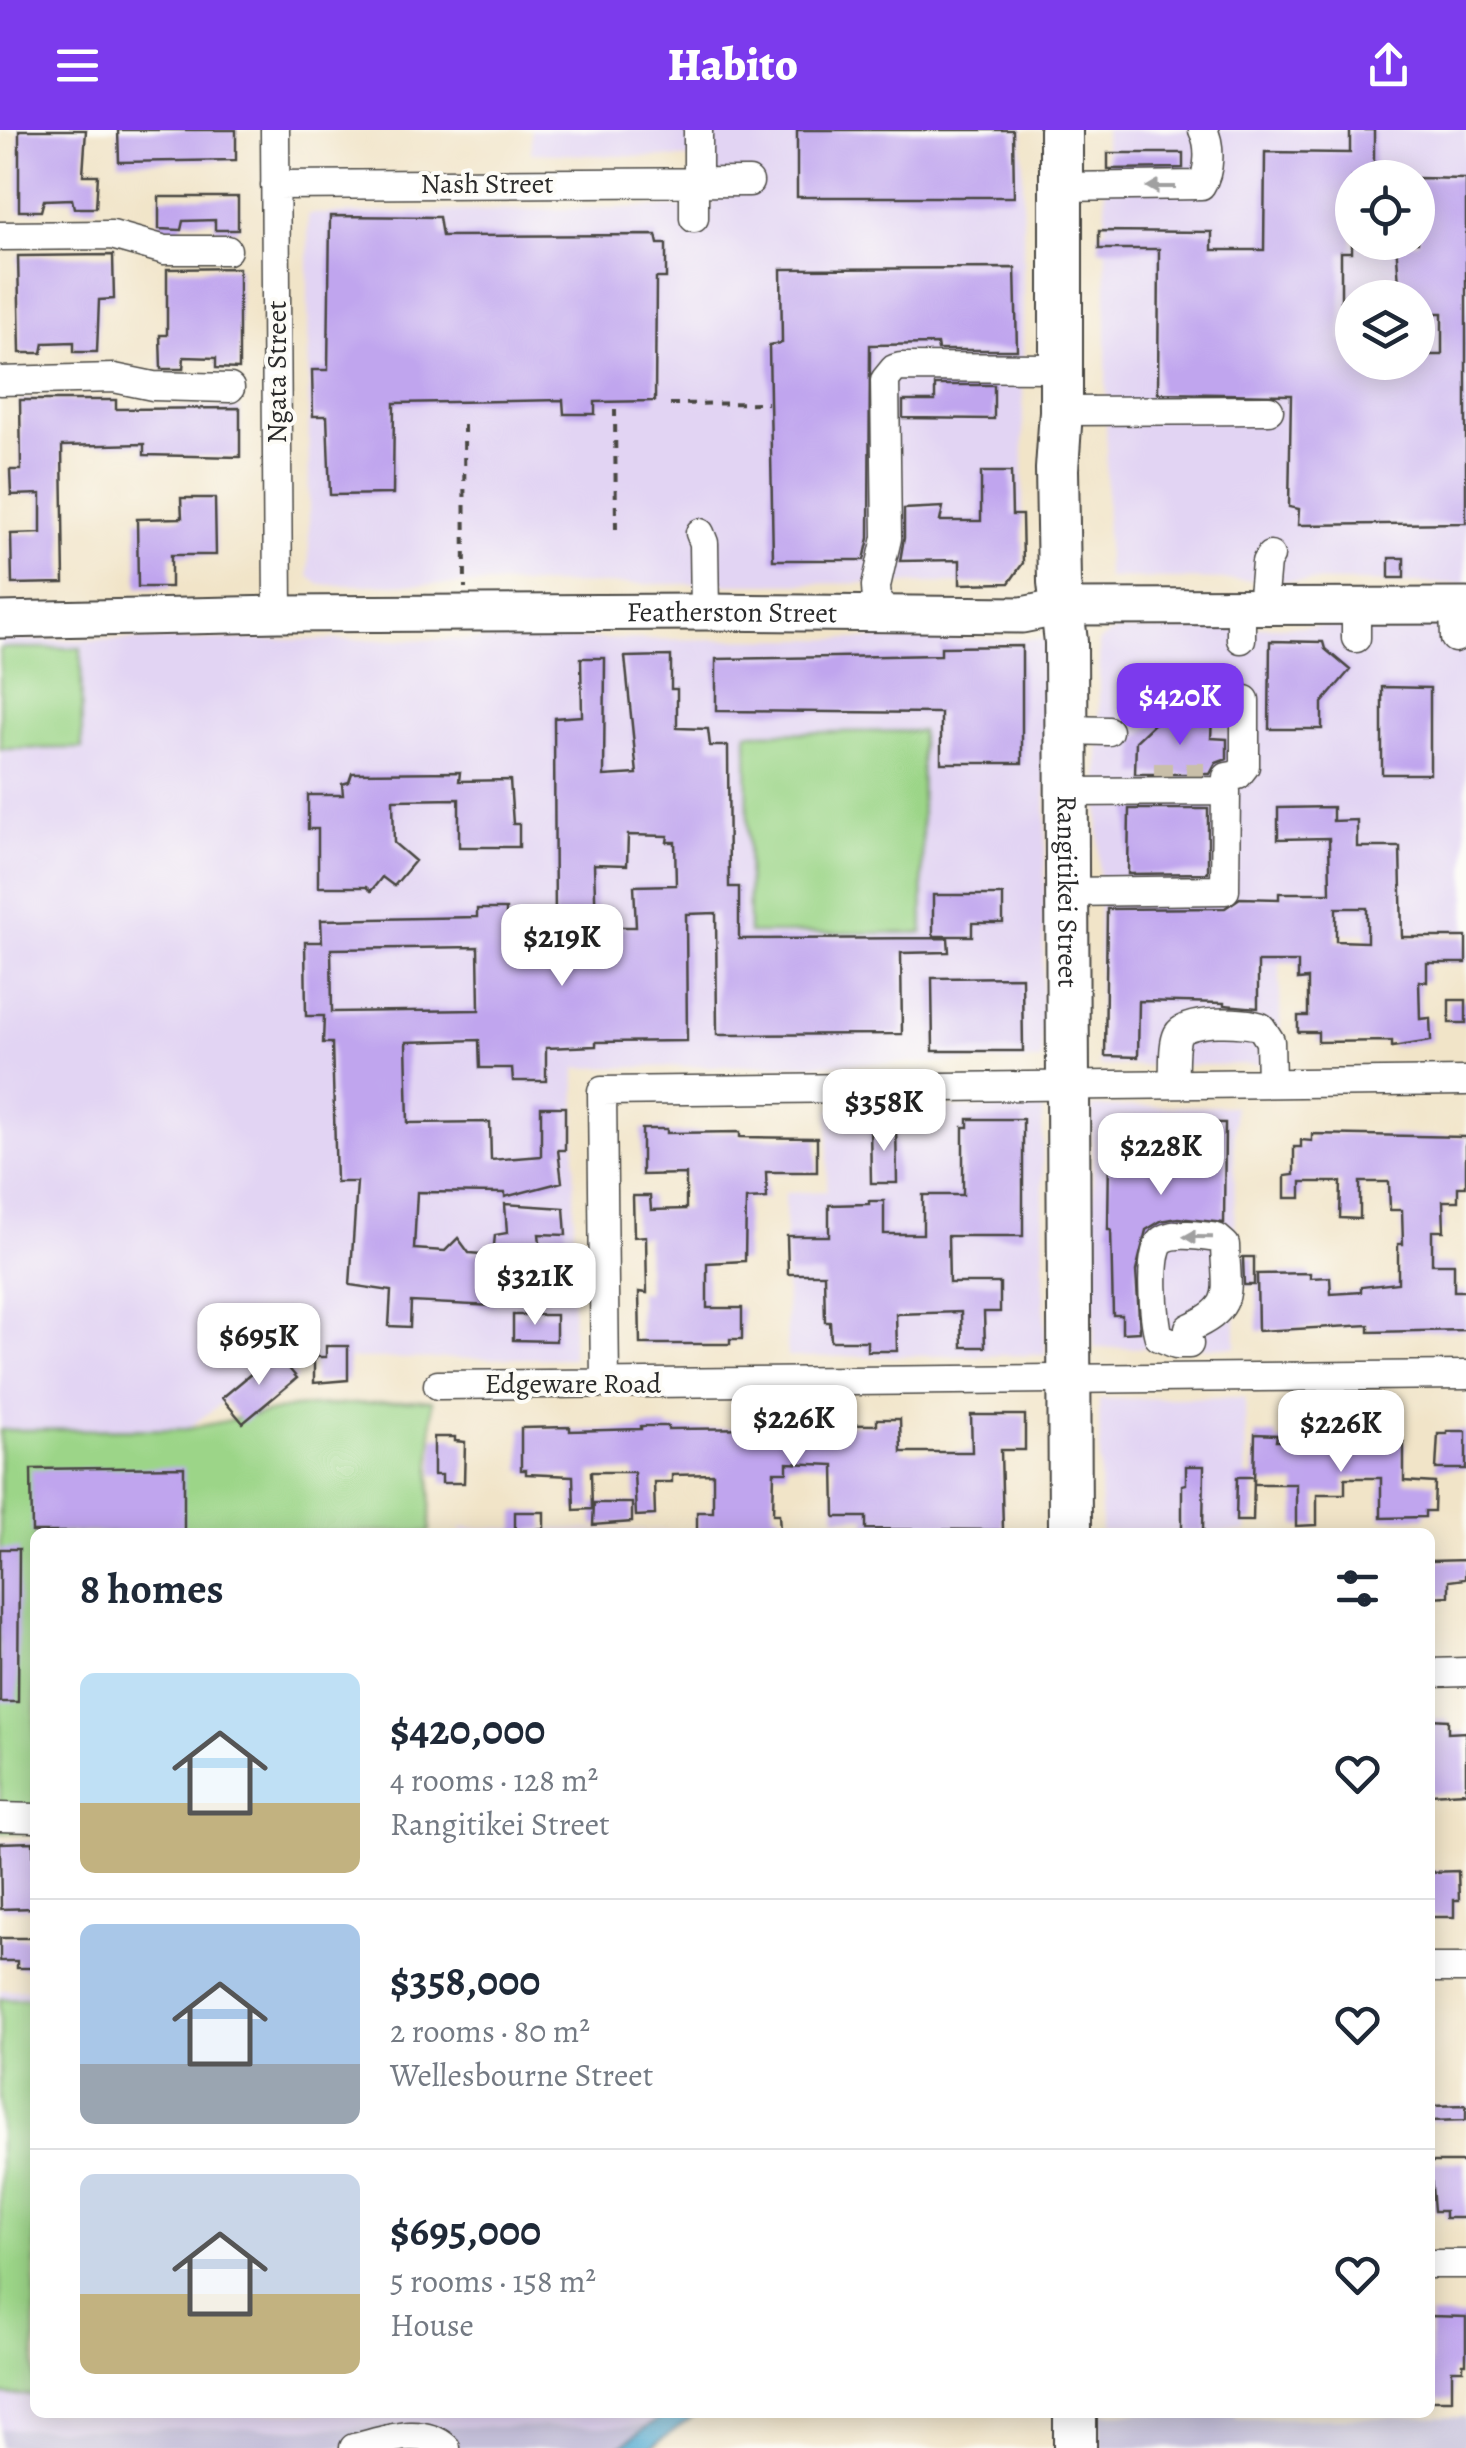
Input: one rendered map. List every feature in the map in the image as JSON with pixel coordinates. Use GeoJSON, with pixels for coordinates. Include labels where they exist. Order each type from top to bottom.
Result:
{"type":"FeatureCollection","features":[{"type":"Feature","properties":{"kind":"highway","name":"Rangitikei Street"},"geometry":{"type":"LineString","coordinates":[[1061,130],[1061,410],[1057,469],[1066,642],[1070,1528]]}},
{"type":"Feature","properties":{"kind":"highway"},"geometry":{"type":"LineString","coordinates":[[1075,2418],[1076,2448]]}},
{"type":"Feature","properties":{"kind":"main road","name":"Featherston Street"},"geometry":{"type":"LineString","coordinates":[[0,620],[278,614],[1022,615],[1062,607],[1356,622],[1458,617]]}},
{"type":"Feature","properties":{"kind":"street","name":"Ngata Street"},"geometry":{"type":"LineString","coordinates":[[275,130],[278,614]]}},
{"type":"Feature","properties":{"kind":"street"},"geometry":{"type":"LineString","coordinates":[[694,218],[698,130]]}},
{"type":"Feature","properties":{"kind":"street"},"geometry":{"type":"LineString","coordinates":[[1061,187],[1201,185],[1208,163],[1204,130]]}},
{"type":"Feature","properties":{"kind":"street","name":"Nash Street"},"geometry":{"type":"LineString","coordinates":[[275,185],[749,182]]}},
{"type":"Feature","properties":{"kind":"street"},"geometry":{"type":"LineString","coordinates":[[0,236],[112,234],[164,250],[227,250]]}},
{"type":"Feature","properties":{"kind":"street"},"geometry":{"type":"LineString","coordinates":[[878,616],[876,586],[887,538],[888,374],[901,368],[1061,368]]}},
{"type":"Feature","properties":{"kind":"street"},"geometry":{"type":"LineString","coordinates":[[0,381],[114,378],[153,386],[230,388]]}},
{"type":"Feature","properties":{"kind":"street"},"geometry":{"type":"LineString","coordinates":[[1061,410],[1269,410]]}},
{"type":"Feature","properties":{"kind":"street"},"geometry":{"type":"LineString","coordinates":[[700,533],[704,543],[704,612]]}},
{"type":"Feature","properties":{"kind":"street"},"geometry":{"type":"LineString","coordinates":[[1066,784],[1238,775],[1244,766],[1245,700]]}},
{"type":"Feature","properties":{"kind":"street"},"geometry":{"type":"LineString","coordinates":[[1066,730],[1108,731]]}},
{"type":"Feature","properties":{"kind":"street"},"geometry":{"type":"LineString","coordinates":[[1066,784],[1226,792],[1225,890],[1066,892]]}},
{"type":"Feature","properties":{"kind":"street"},"geometry":{"type":"LineString","coordinates":[[1173,1082],[1176,1038],[1182,1029],[1193,1024],[1257,1024],[1270,1041],[1271,1082]]}},
{"type":"Feature","properties":{"kind":"street"},"geometry":{"type":"LineString","coordinates":[[605,1384],[602,1091],[1466,1081]]}},
{"type":"Feature","properties":{"kind":"street","name":"Edgeware Road"},"geometry":{"type":"LineString","coordinates":[[438,1385],[1466,1375]]}},
{"type":"Feature","properties":{"kind":"street"},"geometry":{"type":"LineString","coordinates":[[1435,1672],[1466,1672]]}},
{"type":"Feature","properties":{"kind":"street"},"geometry":{"type":"LineString","coordinates":[[0,1817],[30,1818]]}},
{"type":"Feature","properties":{"kind":"street"},"geometry":{"type":"LineString","coordinates":[[1435,1968],[1466,1968]]}},
{"type":"Feature","properties":{"kind":"street"},"geometry":{"type":"LineString","coordinates":[[1435,2264],[1466,2264]]}},
{"type":"Feature","properties":{"kind":"street"},"geometry":{"type":"LineString","coordinates":[[354,2448],[418,2434],[446,2448]]}},
{"type":"Feature","properties":{"kind":"path"},"geometry":{"type":"LineString","coordinates":[[670,404],[768,403]]}},
{"type":"Feature","properties":{"kind":"path"},"geometry":{"type":"LineString","coordinates":[[615,409],[616,534]]}},
{"type":"Feature","properties":{"kind":"path"},"geometry":{"type":"LineString","coordinates":[[464,424],[465,588]]}},
{"type":"Feature","properties":{"kind":"shaded area"},"geometry":{"type":"Polygon","coordinates":[[[531,130],[1023,130],[1023,563],[1009,583],[320,585],[309,576],[308,214],[713,206],[710,159],[531,153],[531,130]]]}},
{"type":"Feature","properties":{"kind":"shaded area"},"geometry":{"type":"Polygon","coordinates":[[[1105,130],[1466,130],[1466,584],[1107,578],[1105,130]]]}},
{"type":"Feature","properties":{"kind":"shaded area"},"geometry":{"type":"Polygon","coordinates":[[[1466,623],[1466,932],[1279,935],[1281,1064],[1099,1066],[1099,641],[1117,630],[1466,623]]]}},
{"type":"Feature","properties":{"kind":"shaded area"},"geometry":{"type":"Polygon","coordinates":[[[1049,639],[1041,1061],[576,1068],[572,1358],[311,1359],[245,1385],[187,1429],[0,1430],[0,640],[1049,639]]]}},
{"type":"Feature","properties":{"kind":"shaded area"},"geometry":{"type":"Polygon","coordinates":[[[1234,1106],[1236,1347],[1094,1348],[1092,1107],[1234,1106]]]}},
{"type":"Feature","properties":{"kind":"shaded area"},"geometry":{"type":"Polygon","coordinates":[[[1042,1107],[1045,1355],[787,1357],[785,1193],[827,1191],[829,1109],[1042,1107]]]}},
{"type":"Feature","properties":{"kind":"shaded area"},"geometry":{"type":"Polygon","coordinates":[[[1245,1397],[1247,1528],[1101,1528],[1099,1399],[1245,1397]]]}},
{"type":"Feature","properties":{"kind":"shaded area"},"geometry":{"type":"Polygon","coordinates":[[[30,1989],[30,2418],[660,2418],[648,2426],[0,2429],[0,1990],[30,1989]]]}},
{"type":"Feature","properties":{"kind":"shaded area"},"geometry":{"type":"Polygon","coordinates":[[[1466,2417],[1466,2448],[1100,2448],[1100,2418],[1466,2417]]]}},
{"type":"Feature","properties":{"kind":"shaded area"},"geometry":{"type":"Polygon","coordinates":[[[648,2426],[617,2448],[0,2448],[0,2429],[648,2426]]]}},
{"type":"Feature","properties":{"kind":"green space"},"geometry":{"type":"Polygon","coordinates":[[[0,648],[81,648],[82,748],[0,749],[0,648]]]}},
{"type":"Feature","properties":{"kind":"green space"},"geometry":{"type":"Polygon","coordinates":[[[921,731],[923,933],[749,933],[747,733],[921,731]]]}},
{"type":"Feature","properties":{"kind":"green space"},"geometry":{"type":"Polygon","coordinates":[[[432,1400],[430,1528],[30,1528],[30,1833],[0,1834],[0,1430],[187,1429],[293,1407],[432,1400]]]}},
{"type":"Feature","properties":{"kind":"green space"},"geometry":{"type":"Polygon","coordinates":[[[30,1998],[30,2395],[0,2395],[0,1999],[30,1998]]]}},
{"type":"Feature","properties":{"kind":"water"},"geometry":{"type":"Polygon","coordinates":[[[660,2418],[691,2418],[650,2448],[617,2448],[660,2418]]]}},
{"type":"Feature","properties":{"kind":"building"},"geometry":{"type":"Polygon","coordinates":[[[19,130],[86,130],[83,175],[98,175],[96,208],[74,208],[72,199],[44,200],[41,211],[19,211],[19,130]]]}},
{"type":"Feature","properties":{"kind":"building"},"geometry":{"type":"Polygon","coordinates":[[[118,130],[236,130],[236,160],[119,162],[118,130]]]}},
{"type":"Feature","properties":{"kind":"building"},"geometry":{"type":"Polygon","coordinates":[[[797,130],[1013,130],[1014,197],[797,197],[797,130]]]}},
{"type":"Feature","properties":{"kind":"building"},"geometry":{"type":"Polygon","coordinates":[[[1350,130],[1374,130],[1374,160],[1335,160],[1335,260],[1341,260],[1341,280],[1335,280],[1335,380],[1435,380],[1435,355],[1442,355],[1442,313],[1435,313],[1435,280],[1399,280],[1397,260],[1435,260],[1435,178],[1466,179],[1466,523],[1298,525],[1299,509],[1289,507],[1291,395],[1158,393],[1159,249],[1099,249],[1099,231],[1212,232],[1212,250],[1264,250],[1265,152],[1350,153],[1350,130]]]}},
{"type":"Feature","properties":{"kind":"building"},"geometry":{"type":"Polygon","coordinates":[[[1108,153],[1183,153],[1183,168],[1108,169],[1108,153]]]}},
{"type":"Feature","properties":{"kind":"building"},"geometry":{"type":"Polygon","coordinates":[[[159,197],[238,197],[238,230],[215,230],[215,220],[183,221],[181,230],[159,229],[159,197]]]}},
{"type":"Feature","properties":{"kind":"building"},"geometry":{"type":"Polygon","coordinates":[[[330,216],[439,217],[442,236],[656,235],[658,244],[666,244],[666,278],[656,278],[655,401],[595,402],[595,414],[564,414],[563,400],[394,403],[393,494],[330,495],[327,416],[313,416],[312,370],[328,370],[330,216]]]}},
{"type":"Feature","properties":{"kind":"building"},"geometry":{"type":"Polygon","coordinates":[[[113,255],[114,299],[99,300],[97,352],[74,352],[74,342],[44,343],[42,353],[20,353],[18,256],[113,255]]]}},
{"type":"Feature","properties":{"kind":"building"},"geometry":{"type":"Polygon","coordinates":[[[239,268],[239,369],[216,368],[216,358],[184,357],[183,369],[161,369],[160,335],[167,335],[167,269],[239,268]]]}},
{"type":"Feature","properties":{"kind":"building"},"geometry":{"type":"Polygon","coordinates":[[[1015,268],[1017,350],[938,350],[937,344],[870,345],[869,538],[864,560],[773,560],[769,345],[782,343],[781,269],[1015,268]]]}},
{"type":"Feature","properties":{"kind":"building"},"geometry":{"type":"Polygon","coordinates":[[[935,385],[994,385],[994,419],[903,418],[903,401],[935,401],[935,385]]]}},
{"type":"Feature","properties":{"kind":"building"},"geometry":{"type":"Polygon","coordinates":[[[20,400],[116,400],[116,409],[240,408],[240,457],[144,455],[144,444],[62,446],[64,583],[12,584],[11,534],[41,533],[41,494],[11,495],[10,470],[21,470],[20,400]]]}},
{"type":"Feature","properties":{"kind":"building"},"geometry":{"type":"Polygon","coordinates":[[[981,472],[1011,472],[1012,515],[1022,515],[1023,563],[1009,583],[960,584],[960,560],[900,561],[904,509],[943,507],[940,521],[981,521],[981,472]]]}},
{"type":"Feature","properties":{"kind":"building"},"geometry":{"type":"Polygon","coordinates":[[[181,498],[215,498],[216,555],[171,555],[171,587],[138,587],[137,519],[182,518],[181,498]]]}},
{"type":"Feature","properties":{"kind":"building"},"geometry":{"type":"Polygon","coordinates":[[[1389,558],[1404,558],[1404,578],[1389,578],[1389,558]]]}},
{"type":"Feature","properties":{"kind":"building"},"geometry":{"type":"Polygon","coordinates":[[[1270,641],[1323,642],[1325,649],[1350,670],[1322,703],[1322,729],[1269,729],[1270,641]]]}},
{"type":"Feature","properties":{"kind":"building"},"geometry":{"type":"Polygon","coordinates":[[[1022,646],[1022,763],[941,763],[941,713],[716,711],[716,659],[941,655],[941,647],[1022,646]]]}},
{"type":"Feature","properties":{"kind":"building"},"geometry":{"type":"Polygon","coordinates":[[[671,656],[671,689],[677,689],[677,728],[708,729],[710,746],[728,746],[729,887],[739,887],[739,939],[948,938],[949,952],[901,953],[902,1034],[717,1035],[716,913],[686,914],[687,1041],[596,1042],[596,1046],[546,1048],[546,1081],[513,1081],[512,1068],[480,1068],[479,1040],[406,1042],[408,1123],[490,1122],[491,1160],[541,1156],[541,1107],[565,1107],[565,1150],[558,1150],[562,1182],[505,1197],[505,1193],[417,1192],[414,1249],[445,1251],[458,1238],[469,1253],[493,1255],[495,1235],[507,1233],[505,1204],[564,1208],[566,1235],[539,1234],[543,1268],[527,1283],[496,1280],[494,1306],[411,1302],[410,1327],[389,1326],[391,1291],[350,1285],[357,1182],[336,1182],[332,1043],[323,1043],[324,1016],[306,1016],[305,942],[322,942],[321,920],[477,917],[477,909],[506,909],[506,937],[555,937],[554,718],[582,716],[581,658],[605,658],[604,776],[637,774],[625,657],[671,656]],[[628,835],[627,865],[594,864],[596,927],[636,927],[634,886],[676,885],[675,842],[667,842],[668,836],[628,835]],[[478,947],[331,949],[332,1012],[479,1010],[478,947]]]}},
{"type":"Feature","properties":{"kind":"building"},"geometry":{"type":"Polygon","coordinates":[[[1382,687],[1430,688],[1430,774],[1382,774],[1382,687]]]}},
{"type":"Feature","properties":{"kind":"building"},"geometry":{"type":"Polygon","coordinates":[[[1170,716],[1212,716],[1211,738],[1227,739],[1227,759],[1216,763],[1210,774],[1135,774],[1136,741],[1155,723],[1170,723],[1170,716]]]}},
{"type":"Feature","properties":{"kind":"building"},"geometry":{"type":"Polygon","coordinates":[[[460,772],[459,781],[510,780],[513,824],[519,824],[519,847],[459,847],[459,799],[393,800],[394,843],[415,861],[394,886],[382,877],[371,891],[366,887],[318,887],[318,829],[308,829],[308,795],[343,795],[342,784],[349,782],[352,773],[460,772]]]}},
{"type":"Feature","properties":{"kind":"building"},"geometry":{"type":"Polygon","coordinates":[[[1333,807],[1333,821],[1357,820],[1357,847],[1400,847],[1402,937],[1466,937],[1466,963],[1427,963],[1427,982],[1419,981],[1420,1019],[1430,1018],[1431,1041],[1392,1047],[1392,1041],[1318,1042],[1318,1032],[1298,1032],[1298,1016],[1308,1016],[1308,979],[1298,980],[1298,962],[1258,962],[1258,1008],[1139,1001],[1138,1057],[1105,1056],[1107,909],[1225,908],[1240,898],[1279,899],[1279,893],[1330,893],[1329,838],[1278,839],[1278,808],[1333,807]],[[1336,908],[1336,941],[1367,942],[1367,908],[1336,908]]]}},
{"type":"Feature","properties":{"kind":"building"},"geometry":{"type":"Polygon","coordinates":[[[1129,809],[1208,809],[1208,873],[1128,874],[1129,809]]]}},
{"type":"Feature","properties":{"kind":"building"},"geometry":{"type":"Polygon","coordinates":[[[933,895],[1003,895],[1003,923],[972,923],[972,936],[933,936],[933,895]]]}},
{"type":"Feature","properties":{"kind":"building"},"geometry":{"type":"Polygon","coordinates":[[[1022,977],[1023,1051],[933,1051],[932,978],[1022,977]]]}},
{"type":"Feature","properties":{"kind":"building"},"geometry":{"type":"Polygon","coordinates":[[[1449,1000],[1466,1000],[1466,1023],[1449,1023],[1449,1000]]]}},
{"type":"Feature","properties":{"kind":"building"},"geometry":{"type":"Polygon","coordinates":[[[968,1119],[1023,1119],[1023,1236],[948,1236],[949,1283],[1000,1283],[1000,1312],[984,1312],[985,1347],[962,1347],[961,1312],[896,1314],[897,1351],[867,1351],[867,1341],[831,1341],[830,1322],[825,1322],[824,1274],[788,1274],[787,1236],[829,1236],[829,1205],[869,1201],[884,1201],[884,1234],[923,1234],[923,1195],[963,1195],[963,1127],[968,1127],[968,1119]]]}},
{"type":"Feature","properties":{"kind":"building"},"geometry":{"type":"Polygon","coordinates":[[[1160,1122],[1225,1123],[1224,1223],[1178,1218],[1161,1221],[1146,1230],[1136,1271],[1140,1332],[1122,1333],[1122,1315],[1113,1315],[1109,1151],[1160,1152],[1160,1122]]]}},
{"type":"Feature","properties":{"kind":"building"},"geometry":{"type":"Polygon","coordinates":[[[870,1124],[896,1124],[897,1183],[871,1183],[870,1124]]]}},
{"type":"Feature","properties":{"kind":"building"},"geometry":{"type":"Polygon","coordinates":[[[642,1129],[817,1138],[817,1172],[766,1172],[767,1198],[746,1199],[745,1261],[707,1263],[707,1308],[742,1308],[742,1339],[730,1339],[730,1344],[640,1344],[639,1292],[647,1293],[646,1236],[634,1237],[633,1196],[650,1196],[651,1210],[686,1209],[686,1174],[642,1175],[642,1129]]]}},
{"type":"Feature","properties":{"kind":"building"},"geometry":{"type":"Polygon","coordinates":[[[1312,1134],[1466,1137],[1466,1187],[1458,1187],[1458,1201],[1443,1201],[1444,1231],[1432,1231],[1432,1264],[1454,1264],[1454,1291],[1466,1291],[1466,1330],[1369,1332],[1369,1325],[1258,1331],[1257,1274],[1310,1273],[1310,1278],[1330,1277],[1331,1294],[1398,1283],[1402,1210],[1390,1210],[1389,1182],[1360,1182],[1360,1219],[1340,1218],[1341,1182],[1301,1182],[1301,1198],[1285,1198],[1285,1176],[1294,1175],[1294,1147],[1301,1147],[1301,1140],[1312,1141],[1312,1134]]]}},
{"type":"Feature","properties":{"kind":"building"},"geometry":{"type":"Polygon","coordinates":[[[1243,1257],[1254,1257],[1254,1285],[1244,1285],[1243,1257]]]}},
{"type":"Feature","properties":{"kind":"building"},"geometry":{"type":"Polygon","coordinates":[[[513,1315],[556,1315],[556,1341],[513,1340],[513,1315]]]}},
{"type":"Feature","properties":{"kind":"building"},"geometry":{"type":"Polygon","coordinates":[[[326,1346],[348,1346],[348,1380],[314,1383],[314,1361],[316,1357],[326,1357],[326,1346]]]}},
{"type":"Feature","properties":{"kind":"building"},"geometry":{"type":"Polygon","coordinates":[[[276,1353],[297,1378],[243,1423],[222,1398],[276,1353]]]}},
{"type":"Feature","properties":{"kind":"building"},"geometry":{"type":"Polygon","coordinates":[[[971,1415],[1025,1415],[1025,1450],[1001,1450],[1003,1528],[866,1528],[866,1517],[835,1517],[834,1465],[787,1463],[787,1472],[774,1472],[773,1514],[779,1514],[780,1528],[697,1528],[697,1512],[713,1512],[713,1474],[672,1475],[672,1482],[654,1482],[655,1515],[636,1516],[634,1472],[591,1472],[592,1509],[574,1510],[573,1476],[526,1474],[526,1470],[521,1470],[521,1428],[771,1428],[771,1424],[877,1425],[877,1419],[900,1419],[901,1452],[972,1452],[971,1415]]]}},
{"type":"Feature","properties":{"kind":"building"},"geometry":{"type":"Polygon","coordinates":[[[1466,1431],[1466,1469],[1436,1469],[1438,1434],[1466,1431]]]}},
{"type":"Feature","properties":{"kind":"building"},"geometry":{"type":"Polygon","coordinates":[[[1255,1434],[1277,1435],[1276,1441],[1289,1441],[1289,1445],[1404,1442],[1404,1481],[1435,1483],[1434,1511],[1425,1511],[1425,1517],[1381,1518],[1381,1478],[1345,1478],[1345,1494],[1317,1494],[1317,1525],[1296,1526],[1296,1484],[1254,1484],[1255,1434]]]}},
{"type":"Feature","properties":{"kind":"building"},"geometry":{"type":"Polygon","coordinates":[[[434,1437],[455,1437],[455,1441],[465,1442],[464,1483],[442,1483],[442,1475],[434,1475],[434,1437]]]}},
{"type":"Feature","properties":{"kind":"building"},"geometry":{"type":"Polygon","coordinates":[[[1186,1466],[1204,1466],[1203,1528],[1182,1528],[1182,1485],[1186,1484],[1186,1466]]]}},
{"type":"Feature","properties":{"kind":"building"},"geometry":{"type":"Polygon","coordinates":[[[184,1467],[184,1528],[32,1528],[31,1469],[184,1467]]]}},
{"type":"Feature","properties":{"kind":"building"},"geometry":{"type":"Polygon","coordinates":[[[1237,1477],[1254,1477],[1253,1521],[1236,1521],[1237,1477]]]}},
{"type":"Feature","properties":{"kind":"building"},"geometry":{"type":"Polygon","coordinates":[[[594,1503],[632,1503],[632,1522],[593,1525],[594,1503]]]}},
{"type":"Feature","properties":{"kind":"building"},"geometry":{"type":"Polygon","coordinates":[[[515,1512],[544,1512],[544,1528],[515,1528],[515,1512]]]}},
{"type":"Feature","properties":{"kind":"building"},"geometry":{"type":"Polygon","coordinates":[[[0,1549],[19,1549],[18,1702],[0,1702],[0,1549]]]}},
{"type":"Feature","properties":{"kind":"building"},"geometry":{"type":"Polygon","coordinates":[[[1466,1560],[1465,1579],[1449,1581],[1449,1596],[1435,1597],[1435,1561],[1466,1560]]]}},
{"type":"Feature","properties":{"kind":"building"},"geometry":{"type":"Polygon","coordinates":[[[1435,1719],[1448,1720],[1448,1733],[1466,1732],[1466,1792],[1435,1794],[1435,1719]]]}},
{"type":"Feature","properties":{"kind":"building"},"geometry":{"type":"Polygon","coordinates":[[[30,1842],[30,1908],[1,1909],[0,1843],[30,1842]]]}},
{"type":"Feature","properties":{"kind":"building"},"geometry":{"type":"Polygon","coordinates":[[[1458,1871],[1459,1900],[1454,1900],[1454,1917],[1435,1917],[1435,1872],[1458,1871]]]}},
{"type":"Feature","properties":{"kind":"building"},"geometry":{"type":"Polygon","coordinates":[[[0,1938],[30,1938],[30,1968],[17,1968],[17,1961],[0,1961],[0,1938]]]}},
{"type":"Feature","properties":{"kind":"building"},"geometry":{"type":"Polygon","coordinates":[[[1466,2105],[1466,2120],[1435,2121],[1435,2106],[1466,2105]]]}},
{"type":"Feature","properties":{"kind":"building"},"geometry":{"type":"Polygon","coordinates":[[[1435,2162],[1465,2162],[1466,2218],[1445,2218],[1445,2211],[1435,2211],[1435,2162]]]}},
{"type":"Feature","properties":{"kind":"building"},"geometry":{"type":"Polygon","coordinates":[[[1435,2316],[1466,2317],[1466,2364],[1463,2370],[1452,2370],[1452,2400],[1435,2400],[1435,2316]]]}},
{"type":"Feature","properties":{"kind":"tunnel"},"geometry":{"type":"LineString","coordinates":[[1154,777],[1172,777]]}},
{"type":"Feature","properties":{"kind":"tunnel"},"geometry":{"type":"LineString","coordinates":[[1186,777],[1204,777]]}}]}
